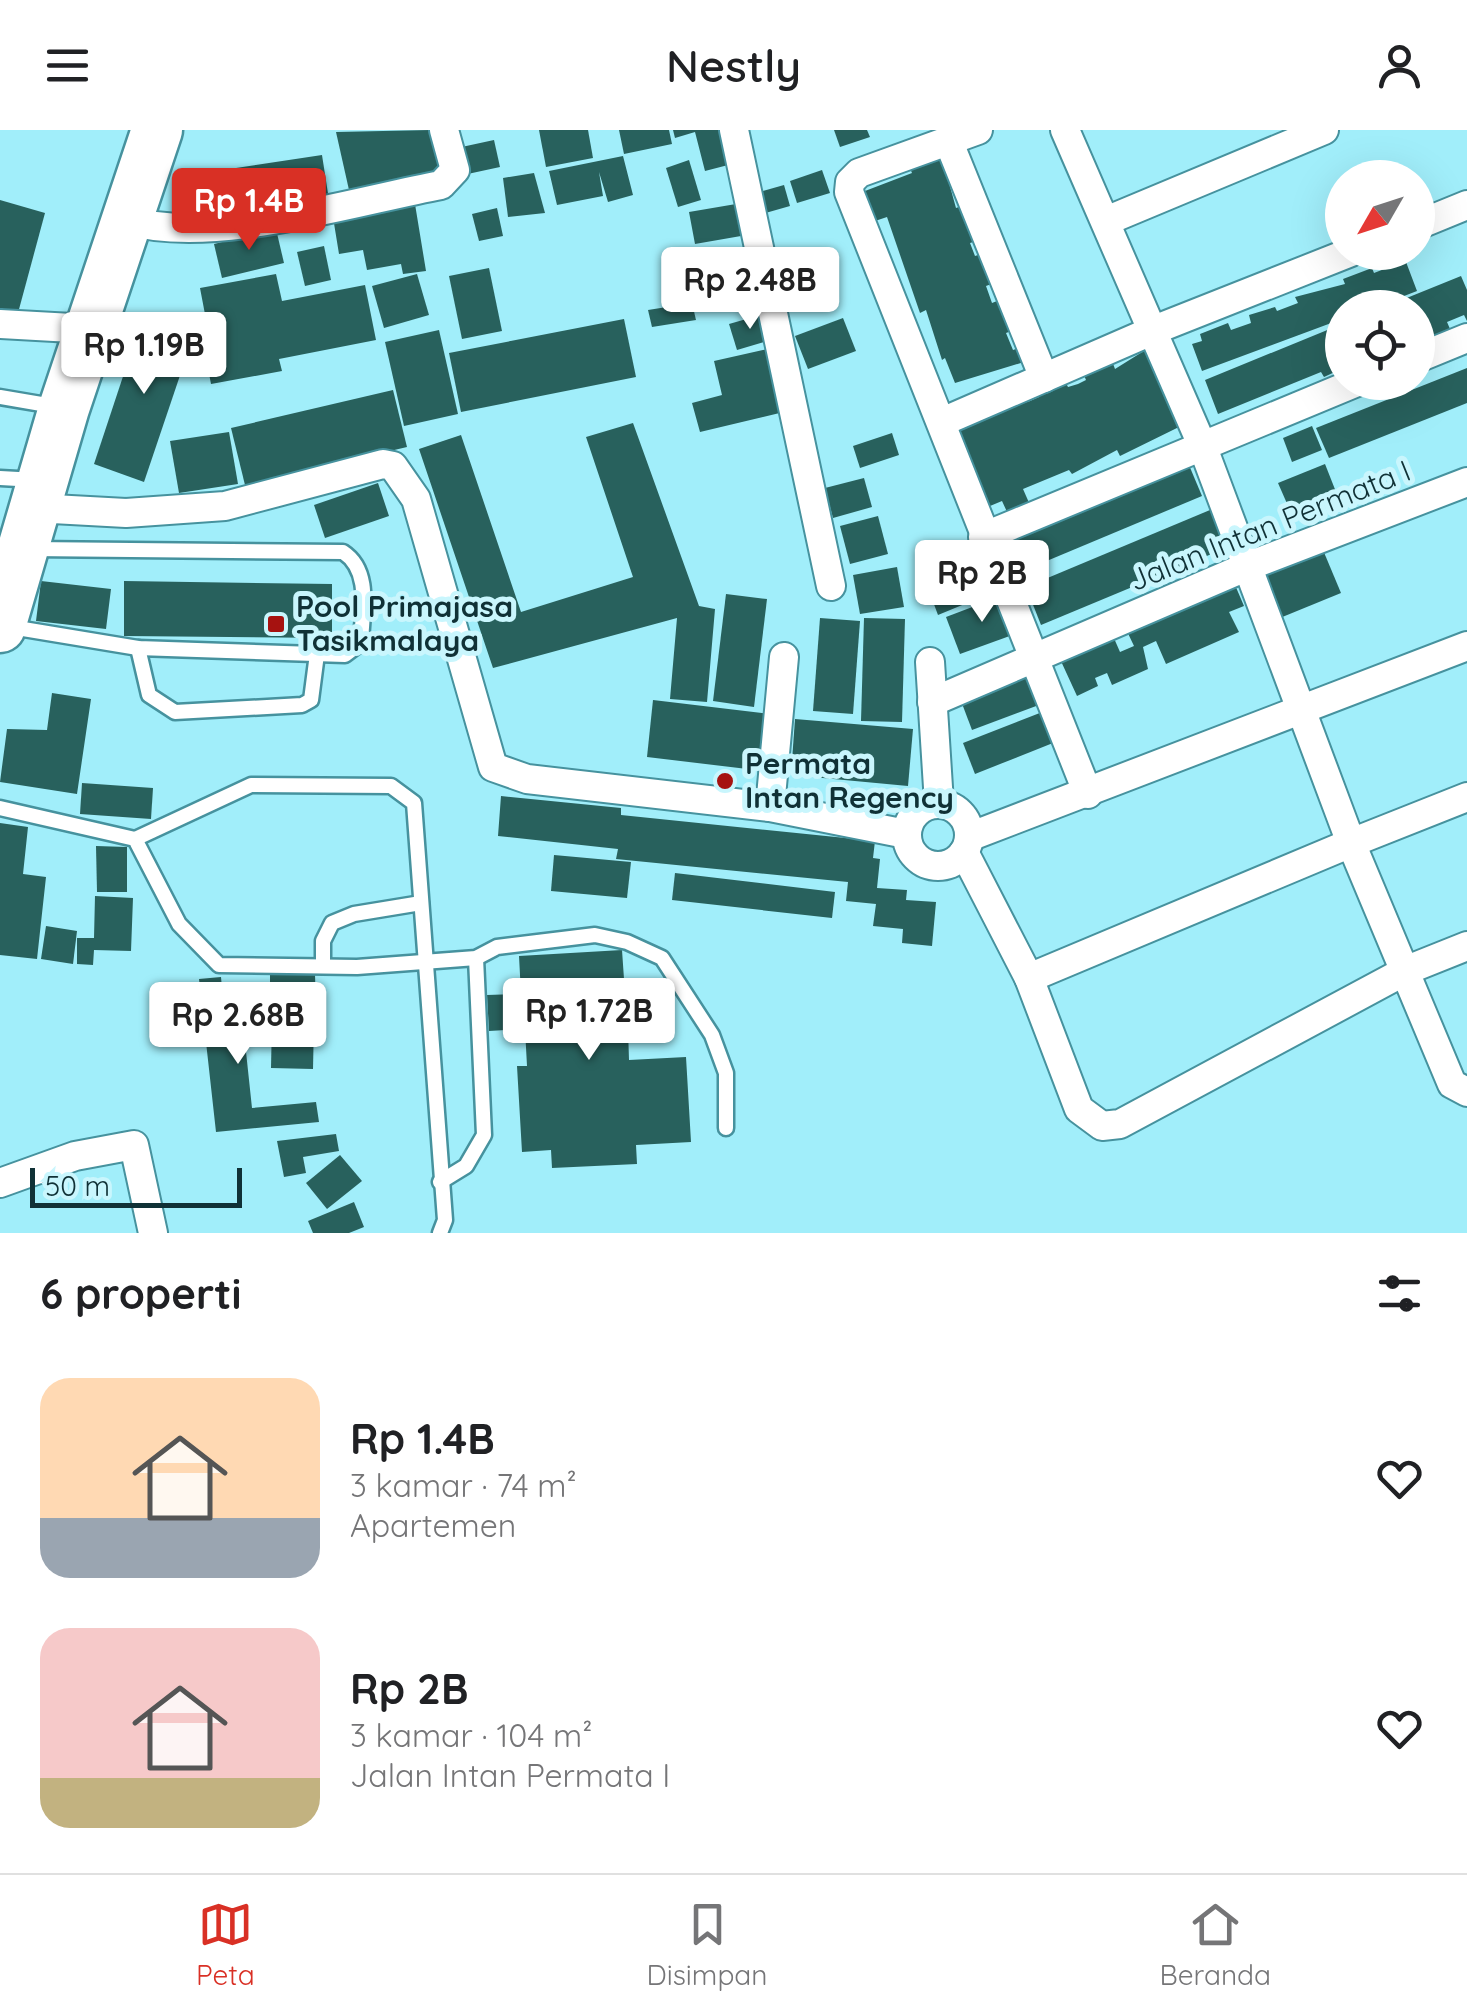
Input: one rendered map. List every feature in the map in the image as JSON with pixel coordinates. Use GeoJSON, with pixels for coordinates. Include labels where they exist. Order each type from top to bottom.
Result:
{"type":"FeatureCollection","features":[{"type":"Feature","properties":{"kind":"highway"},"geometry":{"type":"LineString","coordinates":[[0,626],[25,504],[64,408],[157,130]]}},
{"type":"Feature","properties":{"kind":"street"},"geometry":{"type":"LineString","coordinates":[[126,220],[156,230],[200,229],[441,185],[455,170],[444,130]]}},
{"type":"Feature","properties":{"kind":"street"},"geometry":{"type":"LineString","coordinates":[[734,130],[831,586]]}},
{"type":"Feature","properties":{"kind":"street"},"geometry":{"type":"LineString","coordinates":[[978,130],[875,165],[850,182],[849,192],[1088,794]]}},
{"type":"Feature","properties":{"kind":"street"},"geometry":{"type":"LineString","coordinates":[[1065,130],[1202,446],[1351,843],[1452,1084],[1462,1091]]}},
{"type":"Feature","properties":{"kind":"street"},"geometry":{"type":"LineString","coordinates":[[1106,222],[1324,130]]}},
{"type":"Feature","properties":{"kind":"street"},"geometry":{"type":"LineString","coordinates":[[948,140],[1044,378]]}},
{"type":"Feature","properties":{"kind":"street"},"geometry":{"type":"LineString","coordinates":[[1435,218],[1467,205]]}},
{"type":"Feature","properties":{"kind":"street"},"geometry":{"type":"LineString","coordinates":[[942,422],[1154,330],[1325,262]]}},
{"type":"Feature","properties":{"kind":"street"},"geometry":{"type":"LineString","coordinates":[[0,324],[90,329]]}},
{"type":"Feature","properties":{"kind":"street"},"geometry":{"type":"LineString","coordinates":[[1435,351],[1467,338]]}},
{"type":"Feature","properties":{"kind":"street"},"geometry":{"type":"LineString","coordinates":[[983,537],[1325,395]]}},
{"type":"Feature","properties":{"kind":"street"},"geometry":{"type":"LineString","coordinates":[[25,504],[126,513],[225,506],[382,464],[393,466],[416,499],[494,766],[527,779],[770,808],[906,834]]}},
{"type":"Feature","properties":{"kind":"street","name":"Jalan Intan Permata I"},"geometry":{"type":"LineString","coordinates":[[932,702],[1246,566],[1467,482]]}},
{"type":"Feature","properties":{"kind":"street"},"geometry":{"type":"LineString","coordinates":[[1467,646],[1298,708],[1088,794],[967,845],[952,863],[936,866],[921,861],[910,849],[906,834],[911,818],[924,806],[940,803],[955,808],[966,820],[967,845],[1029,978],[1079,1109],[1102,1126],[1120,1124],[1407,970],[1467,946]]}},
{"type":"Feature","properties":{"kind":"street"},"geometry":{"type":"LineString","coordinates":[[770,808],[784,657]]}},
{"type":"Feature","properties":{"kind":"street"},"geometry":{"type":"LineString","coordinates":[[930,662],[940,803]]}},
{"type":"Feature","properties":{"kind":"street"},"geometry":{"type":"LineString","coordinates":[[1029,978],[1467,798]]}},
{"type":"Feature","properties":{"kind":"street"},"geometry":{"type":"LineString","coordinates":[[0,1183],[75,1156],[134,1145],[153,1233]]}},
{"type":"Feature","properties":{"kind":"lane"},"geometry":{"type":"LineString","coordinates":[[0,397],[64,408]]}},
{"type":"Feature","properties":{"kind":"lane"},"geometry":{"type":"LineString","coordinates":[[0,626],[138,648],[345,656],[361,643],[362,572],[357,561],[343,552],[25,504]]}},
{"type":"Feature","properties":{"kind":"lane"},"geometry":{"type":"LineString","coordinates":[[138,648],[149,695],[175,712],[302,705],[312,700],[315,690],[317,654]]}},
{"type":"Feature","properties":{"kind":"lane"},"geometry":{"type":"LineString","coordinates":[[0,808],[135,840],[251,785],[391,786],[414,803],[445,1220],[440,1233]]}},
{"type":"Feature","properties":{"kind":"lane"},"geometry":{"type":"LineString","coordinates":[[135,840],[180,924],[219,965],[323,966],[476,958],[497,946],[594,934],[627,942],[662,958],[712,1035],[723,1060],[726,1128]]}},
{"type":"Feature","properties":{"kind":"lane"},"geometry":{"type":"LineString","coordinates":[[323,966],[323,941],[332,923],[421,903]]}},
{"type":"Feature","properties":{"kind":"lane"},"geometry":{"type":"LineString","coordinates":[[440,1182],[466,1166],[484,1135],[476,958]]}},
{"type":"Feature","properties":{"kind":"building"},"geometry":{"type":"Polygon","coordinates":[[[430,130],[440,174],[349,190],[336,132],[430,130]]]}},
{"type":"Feature","properties":{"kind":"building"},"geometry":{"type":"Polygon","coordinates":[[[539,130],[588,130],[593,158],[546,167],[539,130]]]}},
{"type":"Feature","properties":{"kind":"building"},"geometry":{"type":"Polygon","coordinates":[[[619,130],[669,130],[672,144],[624,154],[619,130]]]}},
{"type":"Feature","properties":{"kind":"building"},"geometry":{"type":"Polygon","coordinates":[[[673,130],[723,130],[732,164],[705,171],[695,132],[675,138],[673,130]]]}},
{"type":"Feature","properties":{"kind":"building"},"geometry":{"type":"Polygon","coordinates":[[[834,130],[867,130],[870,137],[840,147],[834,130]]]}},
{"type":"Feature","properties":{"kind":"building"},"geometry":{"type":"Polygon","coordinates":[[[494,140],[500,167],[463,175],[457,148],[494,140]]]}},
{"type":"Feature","properties":{"kind":"building"},"geometry":{"type":"Polygon","coordinates":[[[941,154],[956,208],[967,204],[980,240],[970,243],[975,256],[984,253],[994,283],[986,286],[992,303],[1002,299],[1014,330],[1006,333],[1013,350],[1019,348],[1024,362],[955,383],[945,358],[942,360],[926,310],[920,313],[887,217],[875,221],[865,191],[912,173],[909,166],[941,154]]]}},
{"type":"Feature","properties":{"kind":"building"},"geometry":{"type":"Polygon","coordinates":[[[322,155],[329,200],[223,216],[216,171],[322,155]]]}},
{"type":"Feature","properties":{"kind":"building"},"geometry":{"type":"Polygon","coordinates":[[[623,156],[633,195],[608,202],[599,172],[603,196],[557,205],[549,171],[623,156]]]}},
{"type":"Feature","properties":{"kind":"building"},"geometry":{"type":"Polygon","coordinates":[[[689,160],[701,200],[678,207],[666,168],[689,160]]]}},
{"type":"Feature","properties":{"kind":"building"},"geometry":{"type":"Polygon","coordinates":[[[822,170],[830,193],[797,203],[790,181],[822,170]]]}},
{"type":"Feature","properties":{"kind":"building"},"geometry":{"type":"Polygon","coordinates":[[[534,173],[545,213],[508,217],[503,178],[534,173]]]}},
{"type":"Feature","properties":{"kind":"building"},"geometry":{"type":"Polygon","coordinates":[[[784,185],[790,206],[762,214],[756,193],[784,185]]]}},
{"type":"Feature","properties":{"kind":"building"},"geometry":{"type":"Polygon","coordinates":[[[414,198],[426,271],[403,274],[401,264],[367,270],[363,250],[339,254],[332,211],[414,198]]]}},
{"type":"Feature","properties":{"kind":"building"},"geometry":{"type":"Polygon","coordinates":[[[0,200],[45,213],[18,313],[0,308],[0,200]]]}},
{"type":"Feature","properties":{"kind":"building"},"geometry":{"type":"Polygon","coordinates":[[[736,204],[741,236],[695,244],[689,212],[736,204]]]}},
{"type":"Feature","properties":{"kind":"building"},"geometry":{"type":"Polygon","coordinates":[[[497,208],[503,236],[479,241],[472,214],[497,208]]]}},
{"type":"Feature","properties":{"kind":"building"},"geometry":{"type":"Polygon","coordinates":[[[276,229],[284,263],[222,278],[214,244],[276,229]]]}},
{"type":"Feature","properties":{"kind":"building"},"geometry":{"type":"Polygon","coordinates":[[[324,246],[331,280],[305,286],[297,252],[324,246]]]}},
{"type":"Feature","properties":{"kind":"building"},"geometry":{"type":"Polygon","coordinates":[[[489,268],[502,331],[462,339],[449,276],[489,268]]]}},
{"type":"Feature","properties":{"kind":"building"},"geometry":{"type":"Polygon","coordinates":[[[1367,270],[1409,270],[1417,290],[1325,290],[1325,325],[1202,371],[1192,344],[1202,341],[1200,334],[1228,323],[1231,330],[1251,323],[1249,315],[1298,303],[1295,297],[1345,284],[1343,279],[1367,270]]]}},
{"type":"Feature","properties":{"kind":"building"},"geometry":{"type":"Polygon","coordinates":[[[276,274],[282,301],[365,285],[376,340],[279,359],[282,371],[211,384],[201,332],[208,330],[200,288],[276,274]]]}},
{"type":"Feature","properties":{"kind":"building"},"geometry":{"type":"Polygon","coordinates":[[[417,274],[429,315],[384,328],[372,286],[417,274]]]}},
{"type":"Feature","properties":{"kind":"building"},"geometry":{"type":"Polygon","coordinates":[[[1461,276],[1467,290],[1467,321],[1464,315],[1447,322],[1450,329],[1435,335],[1435,290],[1426,290],[1461,276]]]}},
{"type":"Feature","properties":{"kind":"building"},"geometry":{"type":"Polygon","coordinates":[[[692,303],[696,320],[652,327],[648,310],[692,303]]]}},
{"type":"Feature","properties":{"kind":"building"},"geometry":{"type":"Polygon","coordinates":[[[144,313],[195,331],[144,482],[94,464],[144,313]]]}},
{"type":"Feature","properties":{"kind":"building"},"geometry":{"type":"Polygon","coordinates":[[[764,314],[771,340],[737,350],[729,324],[764,314]]]}},
{"type":"Feature","properties":{"kind":"building"},"geometry":{"type":"Polygon","coordinates":[[[843,318],[856,351],[808,369],[795,336],[843,318]]]}},
{"type":"Feature","properties":{"kind":"building"},"geometry":{"type":"Polygon","coordinates":[[[624,319],[636,377],[461,412],[449,353],[624,319]]]}},
{"type":"Feature","properties":{"kind":"building"},"geometry":{"type":"Polygon","coordinates":[[[439,330],[458,414],[404,426],[385,342],[439,330]]]}},
{"type":"Feature","properties":{"kind":"building"},"geometry":{"type":"Polygon","coordinates":[[[1325,331],[1324,377],[1321,372],[1218,414],[1205,380],[1325,331]]]}},
{"type":"Feature","properties":{"kind":"building"},"geometry":{"type":"Polygon","coordinates":[[[772,348],[788,411],[700,432],[692,403],[722,395],[714,361],[772,348]]]}},
{"type":"Feature","properties":{"kind":"building"},"geometry":{"type":"Polygon","coordinates":[[[1147,349],[1179,427],[1120,456],[1117,450],[1072,474],[1069,470],[1023,489],[1030,505],[1008,514],[1002,501],[990,506],[956,425],[1030,401],[1039,397],[1037,393],[1065,381],[1068,387],[1078,384],[1086,380],[1083,373],[1112,361],[1115,369],[1147,349]]]}},
{"type":"Feature","properties":{"kind":"building"},"geometry":{"type":"Polygon","coordinates":[[[1467,368],[1467,403],[1329,458],[1316,428],[1386,400],[1435,400],[1435,381],[1467,368]]]}},
{"type":"Feature","properties":{"kind":"building"},"geometry":{"type":"Polygon","coordinates":[[[393,390],[407,447],[245,485],[231,428],[393,390]]]}},
{"type":"Feature","properties":{"kind":"building"},"geometry":{"type":"Polygon","coordinates":[[[633,423],[699,606],[715,609],[707,702],[670,699],[677,618],[493,668],[419,449],[461,435],[521,612],[633,577],[586,437],[633,423]]]}},
{"type":"Feature","properties":{"kind":"building"},"geometry":{"type":"Polygon","coordinates":[[[1312,426],[1322,450],[1292,462],[1283,438],[1312,426]]]}},
{"type":"Feature","properties":{"kind":"building"},"geometry":{"type":"Polygon","coordinates":[[[229,432],[238,484],[179,493],[170,441],[229,432]]]}},
{"type":"Feature","properties":{"kind":"building"},"geometry":{"type":"Polygon","coordinates":[[[892,433],[899,455],[860,468],[853,446],[892,433]]]}},
{"type":"Feature","properties":{"kind":"building"},"geometry":{"type":"Polygon","coordinates":[[[1186,458],[1202,496],[1018,573],[1002,535],[1186,458]]]}},
{"type":"Feature","properties":{"kind":"building"},"geometry":{"type":"Polygon","coordinates":[[[1325,464],[1338,497],[1292,515],[1278,483],[1325,464]]]}},
{"type":"Feature","properties":{"kind":"building"},"geometry":{"type":"Polygon","coordinates":[[[864,478],[872,507],[833,518],[825,488],[864,478]]]}},
{"type":"Feature","properties":{"kind":"building"},"geometry":{"type":"Polygon","coordinates":[[[378,483],[389,516],[325,538],[314,505],[378,483]]]}},
{"type":"Feature","properties":{"kind":"building"},"geometry":{"type":"Polygon","coordinates":[[[1210,510],[1226,548],[1041,625],[1026,587],[1210,510]]]}},
{"type":"Feature","properties":{"kind":"building"},"geometry":{"type":"Polygon","coordinates":[[[878,516],[888,554],[850,564],[840,526],[878,516]]]}},
{"type":"Feature","properties":{"kind":"building"},"geometry":{"type":"Polygon","coordinates":[[[965,548],[984,596],[938,615],[932,599],[945,594],[939,578],[925,584],[918,567],[965,548]]]}},
{"type":"Feature","properties":{"kind":"building"},"geometry":{"type":"Polygon","coordinates":[[[1323,550],[1341,593],[1275,620],[1257,576],[1323,550]]]}},
{"type":"Feature","properties":{"kind":"building"},"geometry":{"type":"Polygon","coordinates":[[[897,567],[904,607],[860,614],[853,575],[897,567]]]}},
{"type":"Feature","properties":{"kind":"building"},"geometry":{"type":"Polygon","coordinates":[[[1232,578],[1244,606],[1229,612],[1239,632],[1166,664],[1156,641],[1143,647],[1148,669],[1112,685],[1107,673],[1095,678],[1098,686],[1077,696],[1060,659],[1113,636],[1120,652],[1134,646],[1124,625],[1232,578]]]}},
{"type":"Feature","properties":{"kind":"building"},"geometry":{"type":"Polygon","coordinates":[[[41,581],[111,589],[106,629],[36,621],[41,581]]]}},
{"type":"Feature","properties":{"kind":"building"},"geometry":{"type":"Polygon","coordinates":[[[124,581],[332,584],[332,638],[124,636],[124,581]]]}},
{"type":"Feature","properties":{"kind":"building"},"geometry":{"type":"Polygon","coordinates":[[[726,594],[767,599],[754,707],[713,701],[726,594]]]}},
{"type":"Feature","properties":{"kind":"building"},"geometry":{"type":"Polygon","coordinates":[[[1004,595],[1018,633],[960,654],[946,617],[1004,595]]]}},
{"type":"Feature","properties":{"kind":"building"},"geometry":{"type":"Polygon","coordinates":[[[820,618],[860,621],[853,714],[813,711],[820,618]]]}},
{"type":"Feature","properties":{"kind":"building"},"geometry":{"type":"Polygon","coordinates":[[[864,618],[905,619],[902,722],[861,721],[864,618]]]}},
{"type":"Feature","properties":{"kind":"building"},"geometry":{"type":"Polygon","coordinates":[[[1033,666],[1047,702],[972,730],[958,693],[1033,666]]]}},
{"type":"Feature","properties":{"kind":"building"},"geometry":{"type":"Polygon","coordinates":[[[52,693],[91,699],[77,794],[0,782],[7,729],[47,730],[52,693]]]}},
{"type":"Feature","properties":{"kind":"building"},"geometry":{"type":"Polygon","coordinates":[[[653,700],[771,714],[764,771],[647,757],[653,700]]]}},
{"type":"Feature","properties":{"kind":"building"},"geometry":{"type":"Polygon","coordinates":[[[1050,709],[1063,739],[975,774],[963,743],[1050,709]]]}},
{"type":"Feature","properties":{"kind":"building"},"geometry":{"type":"Polygon","coordinates":[[[795,719],[913,729],[908,786],[791,775],[795,719]]]}},
{"type":"Feature","properties":{"kind":"building"},"geometry":{"type":"Polygon","coordinates":[[[82,783],[153,788],[151,819],[80,814],[82,783]]]}},
{"type":"Feature","properties":{"kind":"building"},"geometry":{"type":"Polygon","coordinates":[[[501,796],[621,808],[621,815],[875,841],[873,858],[880,859],[877,888],[907,890],[906,900],[936,902],[932,946],[902,943],[903,929],[873,926],[876,904],[846,901],[848,882],[616,859],[618,849],[498,836],[501,796]]]}},
{"type":"Feature","properties":{"kind":"building"},"geometry":{"type":"Polygon","coordinates":[[[0,823],[28,827],[23,874],[46,877],[37,959],[0,955],[0,823]]]}},
{"type":"Feature","properties":{"kind":"building"},"geometry":{"type":"Polygon","coordinates":[[[96,846],[127,847],[127,892],[97,892],[96,846]]]}},
{"type":"Feature","properties":{"kind":"building"},"geometry":{"type":"Polygon","coordinates":[[[554,855],[631,862],[627,898],[551,891],[554,855]]]}},
{"type":"Feature","properties":{"kind":"building"},"geometry":{"type":"Polygon","coordinates":[[[675,873],[835,892],[832,918],[672,900],[675,873]]]}},
{"type":"Feature","properties":{"kind":"building"},"geometry":{"type":"Polygon","coordinates":[[[95,896],[133,898],[131,951],[94,950],[93,965],[77,964],[77,938],[94,938],[95,896]]]}},
{"type":"Feature","properties":{"kind":"building"},"geometry":{"type":"Polygon","coordinates":[[[46,926],[77,931],[73,964],[41,959],[46,926]]]}},
{"type":"Feature","properties":{"kind":"building"},"geometry":{"type":"Polygon","coordinates":[[[622,950],[624,979],[646,979],[649,1027],[628,1029],[629,1060],[686,1057],[691,1142],[636,1145],[637,1164],[552,1168],[551,1150],[522,1152],[517,1066],[527,1066],[525,1029],[489,1031],[487,995],[521,994],[519,956],[622,950]]]}},
{"type":"Feature","properties":{"kind":"building"},"geometry":{"type":"Polygon","coordinates":[[[315,973],[316,1016],[270,1017],[270,974],[315,973]]]}},
{"type":"Feature","properties":{"kind":"building"},"geometry":{"type":"Polygon","coordinates":[[[221,977],[222,988],[239,986],[252,1108],[316,1102],[319,1122],[216,1132],[199,979],[221,977]]]}},
{"type":"Feature","properties":{"kind":"building"},"geometry":{"type":"Polygon","coordinates":[[[272,1019],[314,1021],[313,1069],[271,1068],[272,1019]]]}},
{"type":"Feature","properties":{"kind":"building"},"geometry":{"type":"Polygon","coordinates":[[[336,1134],[339,1151],[303,1157],[306,1173],[284,1177],[277,1141],[336,1134]]]}},
{"type":"Feature","properties":{"kind":"building"},"geometry":{"type":"Polygon","coordinates":[[[340,1155],[362,1181],[327,1209],[306,1183],[340,1155]]]}},
{"type":"Feature","properties":{"kind":"building"},"geometry":{"type":"Polygon","coordinates":[[[354,1202],[364,1227],[349,1233],[313,1233],[308,1221],[354,1202]]]}},
{"type":"Feature","properties":{"kind":"place","name":"Pool Primajasa Tasikmalaya"},"geometry":{"type":"Point","coordinates":[276,624]}},
{"type":"Feature","properties":{"kind":"place","name":"Permata Intan Regency"},"geometry":{"type":"Point","coordinates":[725,781]}}]}
